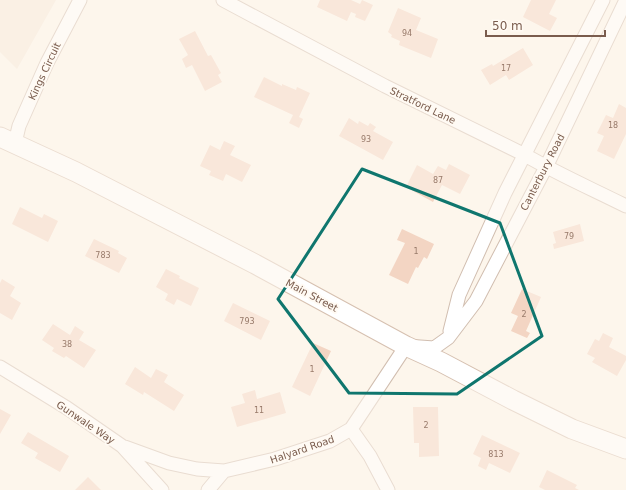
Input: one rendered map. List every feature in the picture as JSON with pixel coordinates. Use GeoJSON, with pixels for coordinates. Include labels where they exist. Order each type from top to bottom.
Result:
{"type":"FeatureCollection","features":[{"type":"Feature","properties":{"kind":"main road","name":"Main Street"},"geometry":{"type":"LineString","coordinates":[[7,140],[76,172],[255,264],[406,346],[572,429],[626,449]]}},
{"type":"Feature","properties":{"kind":"street","name":"Kings Circuit"},"geometry":{"type":"LineString","coordinates":[[7,140],[19,126],[46,63],[80,0]]}},
{"type":"Feature","properties":{"kind":"street","name":"Stratford Lane"},"geometry":{"type":"LineString","coordinates":[[223,0],[385,86],[626,206]]}},
{"type":"Feature","properties":{"kind":"street"},"geometry":{"type":"LineString","coordinates":[[448,338],[459,295],[505,193],[604,0]]}},
{"type":"Feature","properties":{"kind":"street","name":"Canterbury Road"},"geometry":{"type":"LineString","coordinates":[[406,346],[434,348],[448,338],[476,301],[546,167],[626,0]]}},
{"type":"Feature","properties":{"kind":"street","name":"Halyard Road"},"geometry":{"type":"LineString","coordinates":[[122,446],[169,463],[197,469],[224,471],[275,459],[330,441],[351,429],[406,346]]}},
{"type":"Feature","properties":{"kind":"street","name":"Gunwale Way"},"geometry":{"type":"LineString","coordinates":[[0,367],[67,408],[122,446],[162,490]]}},
{"type":"Feature","properties":{"kind":"street"},"geometry":{"type":"LineString","coordinates":[[351,429],[370,456],[388,490]]}},
{"type":"Feature","properties":{"kind":"street"},"geometry":{"type":"LineString","coordinates":[[208,490],[224,471]]}},
{"type":"Feature","properties":{"kind":"highlighted area"},"geometry":{"type":"Polygon","coordinates":[[[362,169],[500,223],[542,336],[457,394],[349,393],[278,299],[362,169]]]}},
{"type":"Feature","properties":{"kind":"shaded area"},"geometry":{"type":"Polygon","coordinates":[[[0,0],[56,0],[17,69],[0,52],[0,0]]]}},
{"type":"Feature","properties":{"kind":"building"},"geometry":{"type":"Polygon","coordinates":[[[320,0],[351,0],[360,4],[362,0],[373,5],[365,21],[355,17],[356,14],[351,12],[347,21],[317,7],[320,0]]]}},
{"type":"Feature","properties":{"kind":"building"},"geometry":{"type":"Polygon","coordinates":[[[531,0],[556,0],[549,14],[557,18],[550,31],[523,17],[531,0]]]}},
{"type":"Feature","properties":{"kind":"building"},"geometry":{"type":"Polygon","coordinates":[[[398,8],[421,18],[416,30],[438,39],[431,58],[399,45],[400,41],[391,37],[392,35],[388,32],[398,8]]]}},
{"type":"Feature","properties":{"kind":"building"},"geometry":{"type":"Polygon","coordinates":[[[195,31],[208,56],[211,55],[221,73],[218,75],[222,82],[205,91],[192,65],[186,68],[182,59],[188,55],[179,39],[195,31]]]}},
{"type":"Feature","properties":{"kind":"building"},"geometry":{"type":"Polygon","coordinates":[[[523,48],[533,65],[509,80],[506,75],[490,85],[481,70],[492,64],[493,66],[523,48]]]}},
{"type":"Feature","properties":{"kind":"building"},"geometry":{"type":"Polygon","coordinates":[[[264,77],[282,86],[282,84],[296,90],[297,87],[310,93],[299,117],[303,119],[299,128],[289,123],[293,115],[254,97],[264,77]]]}},
{"type":"Feature","properties":{"kind":"building"},"geometry":{"type":"Polygon","coordinates":[[[619,104],[626,108],[626,134],[614,159],[597,151],[604,136],[597,133],[606,115],[613,118],[619,104]]]}},
{"type":"Feature","properties":{"kind":"building"},"geometry":{"type":"Polygon","coordinates":[[[349,118],[358,124],[359,121],[368,126],[370,123],[376,127],[373,131],[393,142],[383,160],[339,136],[349,118]]]}},
{"type":"Feature","properties":{"kind":"building"},"geometry":{"type":"Polygon","coordinates":[[[224,141],[235,146],[230,155],[251,165],[242,182],[226,174],[223,181],[209,175],[211,171],[200,166],[210,145],[220,150],[224,141]]]}},
{"type":"Feature","properties":{"kind":"building"},"geometry":{"type":"Polygon","coordinates":[[[449,164],[470,175],[460,194],[442,185],[433,202],[406,187],[417,165],[433,174],[438,166],[446,170],[449,164]]]}},
{"type":"Feature","properties":{"kind":"building"},"geometry":{"type":"Polygon","coordinates":[[[20,207],[42,218],[44,214],[58,221],[48,242],[12,224],[20,207]]]}},
{"type":"Feature","properties":{"kind":"building"},"geometry":{"type":"Polygon","coordinates":[[[580,224],[584,241],[554,249],[553,244],[556,243],[553,232],[580,224]]]}},
{"type":"Feature","properties":{"kind":"building"},"geometry":{"type":"Polygon","coordinates":[[[402,229],[434,244],[427,259],[424,257],[418,268],[416,267],[408,284],[389,275],[405,243],[397,240],[402,229]]]}},
{"type":"Feature","properties":{"kind":"building"},"geometry":{"type":"Polygon","coordinates":[[[94,239],[119,251],[118,253],[127,258],[119,273],[85,256],[94,239]]]}},
{"type":"Feature","properties":{"kind":"building"},"geometry":{"type":"Polygon","coordinates":[[[166,269],[180,276],[179,278],[199,288],[191,306],[177,299],[174,305],[165,300],[168,294],[156,287],[166,269]]]}},
{"type":"Feature","properties":{"kind":"building"},"geometry":{"type":"Polygon","coordinates":[[[2,279],[15,287],[10,296],[21,303],[12,320],[0,313],[0,283],[2,279]]]}},
{"type":"Feature","properties":{"kind":"building"},"geometry":{"type":"Polygon","coordinates":[[[522,289],[541,297],[526,331],[530,333],[527,338],[511,331],[518,316],[511,313],[522,289]]]}},
{"type":"Feature","properties":{"kind":"building"},"geometry":{"type":"Polygon","coordinates":[[[233,303],[270,321],[261,340],[224,321],[233,303]]]}},
{"type":"Feature","properties":{"kind":"building"},"geometry":{"type":"Polygon","coordinates":[[[53,324],[70,335],[75,326],[84,332],[79,340],[96,350],[84,368],[66,356],[64,358],[52,351],[54,348],[42,340],[53,324]]]}},
{"type":"Feature","properties":{"kind":"building"},"geometry":{"type":"Polygon","coordinates":[[[603,333],[613,338],[609,347],[626,356],[626,360],[617,376],[592,362],[595,358],[587,354],[595,339],[599,341],[603,333]]]}},
{"type":"Feature","properties":{"kind":"building"},"geometry":{"type":"Polygon","coordinates":[[[313,343],[331,351],[310,396],[292,387],[313,343]]]}},
{"type":"Feature","properties":{"kind":"building"},"geometry":{"type":"Polygon","coordinates":[[[135,367],[151,378],[156,369],[168,375],[164,382],[184,395],[174,411],[144,392],[143,395],[125,384],[135,367]]]}},
{"type":"Feature","properties":{"kind":"building"},"geometry":{"type":"Polygon","coordinates":[[[255,390],[257,399],[280,392],[286,413],[237,427],[231,407],[245,403],[242,394],[255,390]]]}},
{"type":"Feature","properties":{"kind":"building"},"geometry":{"type":"Polygon","coordinates":[[[413,407],[438,407],[439,456],[419,457],[419,443],[414,443],[413,407]]]}},
{"type":"Feature","properties":{"kind":"building"},"geometry":{"type":"Polygon","coordinates":[[[0,409],[11,415],[0,434],[0,409]]]}},
{"type":"Feature","properties":{"kind":"building"},"geometry":{"type":"Polygon","coordinates":[[[28,432],[69,456],[60,472],[35,458],[38,453],[21,443],[28,432]]]}},
{"type":"Feature","properties":{"kind":"building"},"geometry":{"type":"Polygon","coordinates":[[[482,435],[520,453],[510,473],[489,463],[486,470],[478,466],[481,458],[473,454],[482,435]]]}},
{"type":"Feature","properties":{"kind":"building"},"geometry":{"type":"Polygon","coordinates":[[[547,470],[577,485],[575,488],[579,490],[545,490],[539,487],[547,470]]]}},
{"type":"Feature","properties":{"kind":"building"},"geometry":{"type":"Polygon","coordinates":[[[88,477],[101,490],[75,490],[88,477]]]}}]}
